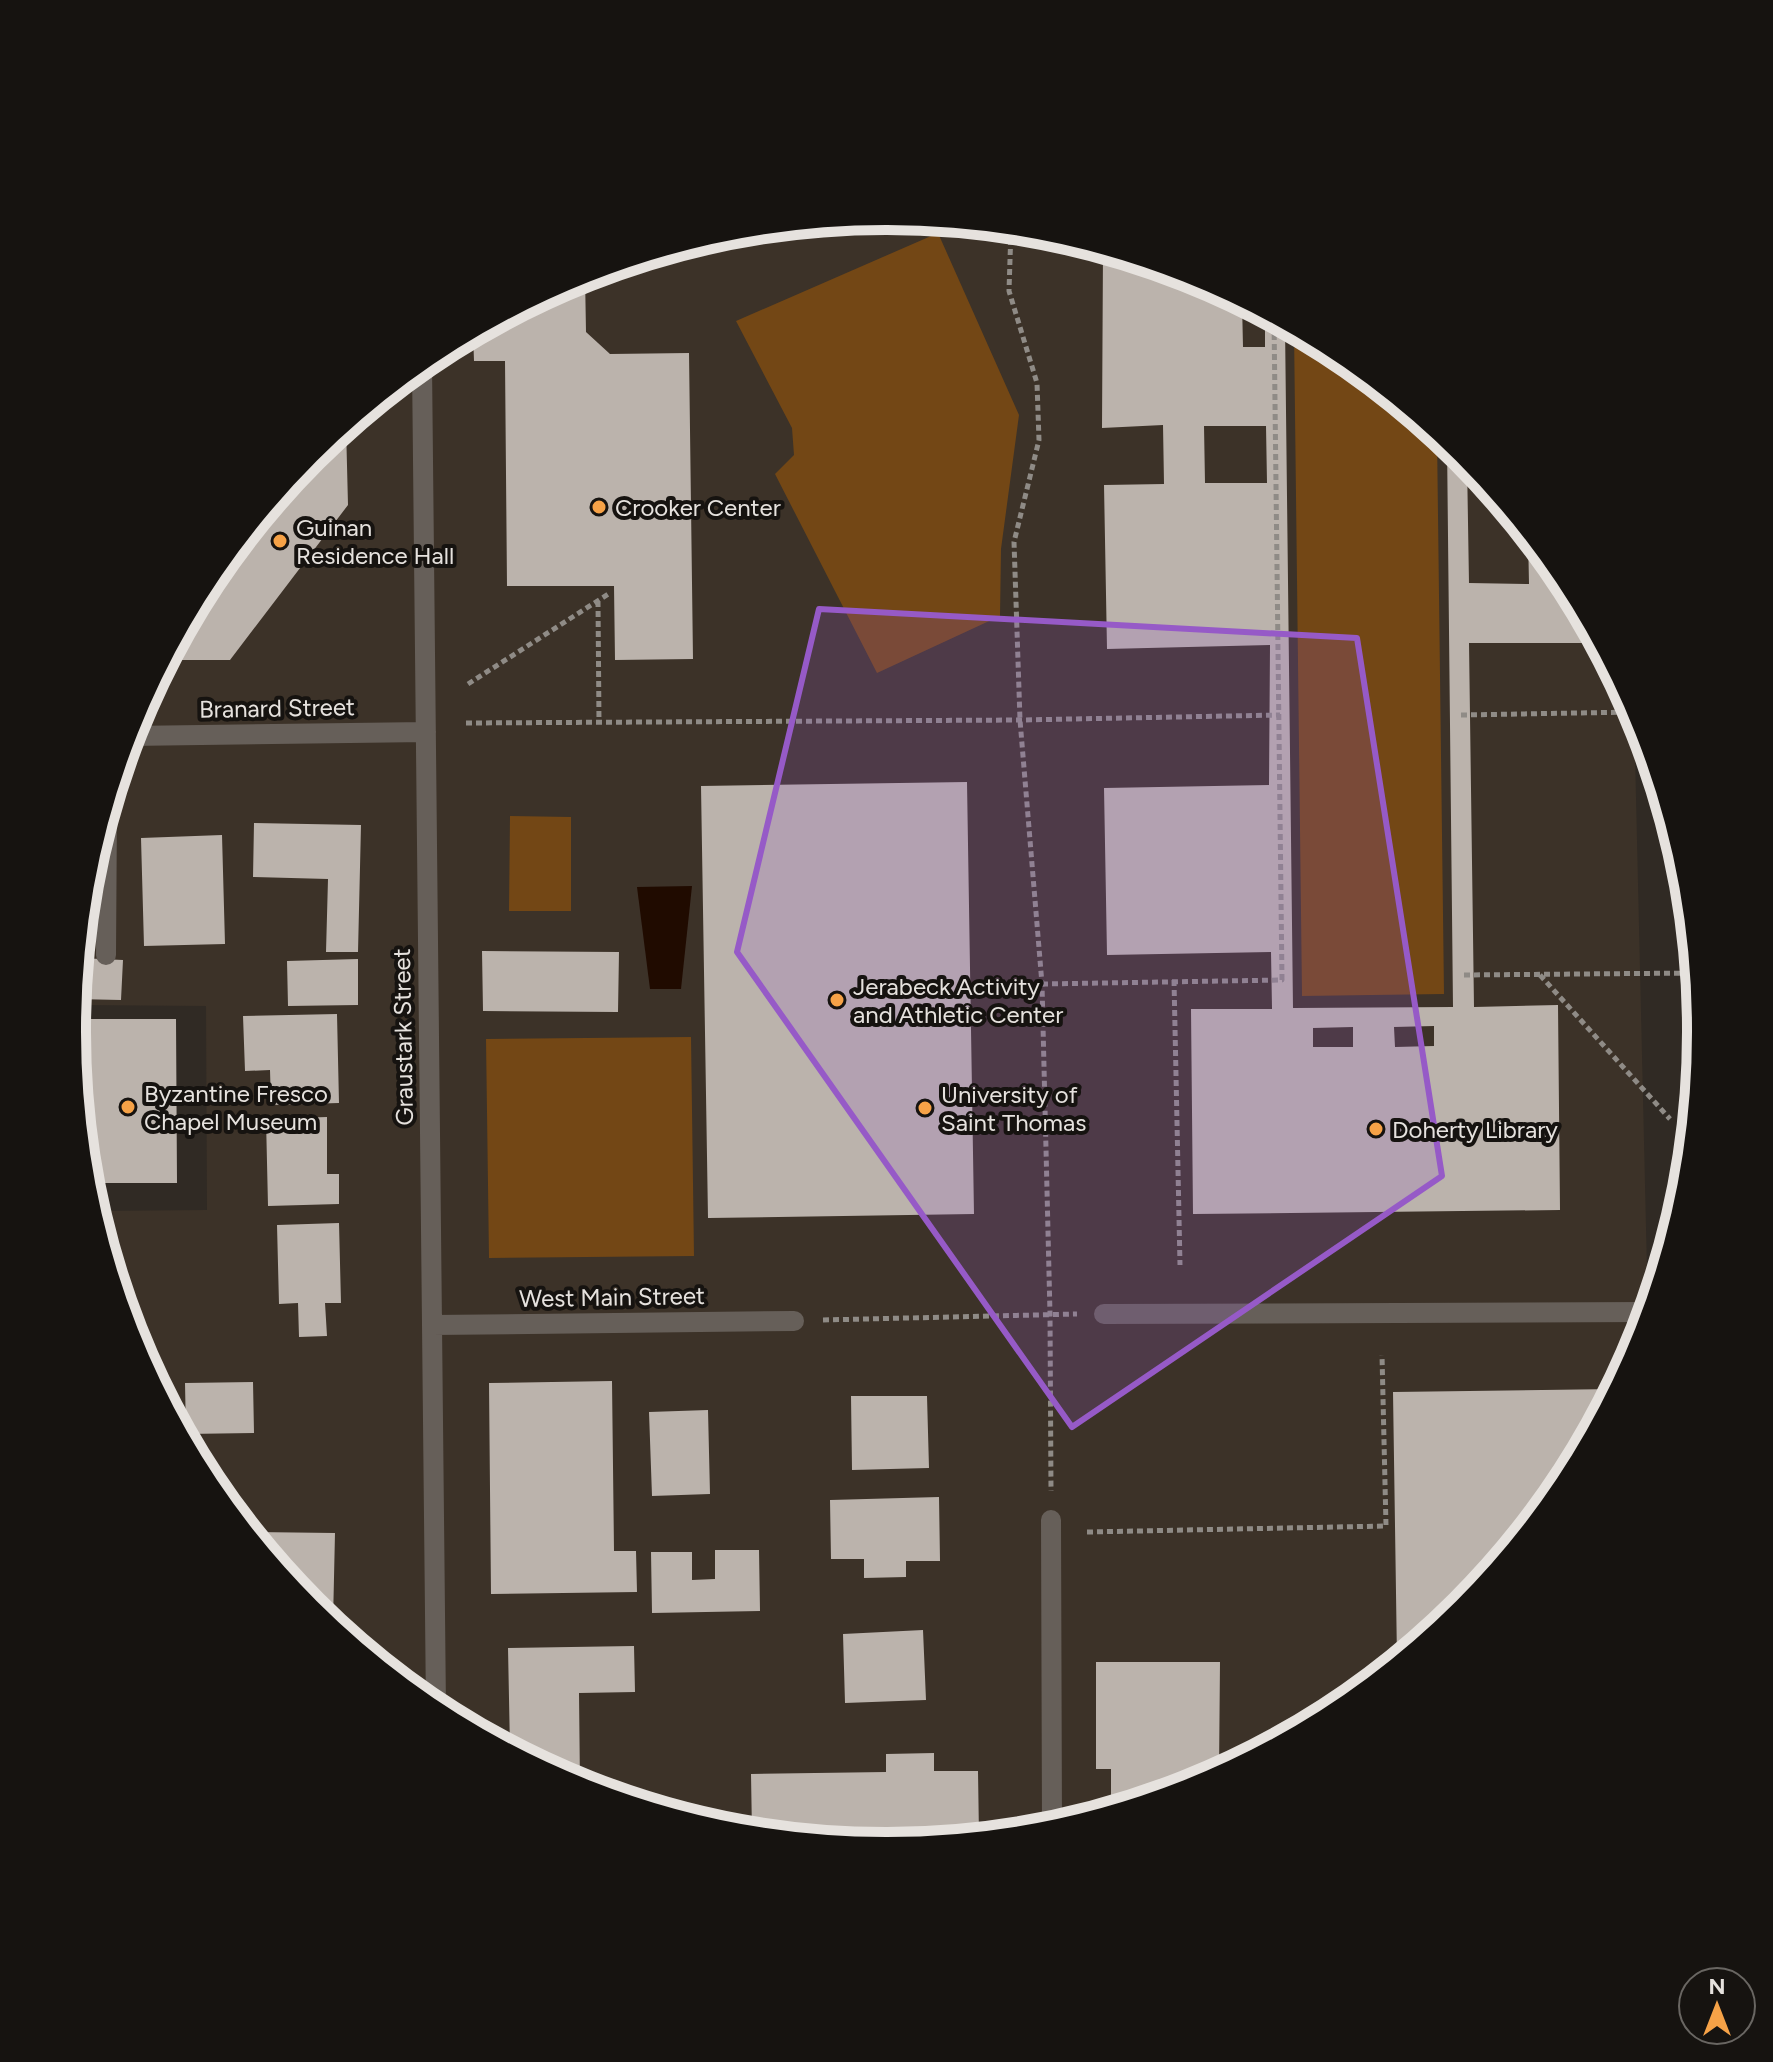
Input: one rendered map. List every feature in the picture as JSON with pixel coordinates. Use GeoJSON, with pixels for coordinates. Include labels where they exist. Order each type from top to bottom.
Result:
{"type":"FeatureCollection","features":[{"type":"Feature","properties":{"kind":"street","name":"Graustark Street"},"geometry":{"type":"LineString","coordinates":[[422,379],[436,1693]]}},
{"type":"Feature","properties":{"kind":"street","name":"Branard Street"},"geometry":{"type":"LineString","coordinates":[[143,736],[426,732]]}},
{"type":"Feature","properties":{"kind":"street"},"geometry":{"type":"LineString","coordinates":[[106,955],[107,851]]}},
{"type":"Feature","properties":{"kind":"street"},"geometry":{"type":"LineString","coordinates":[[1104,1314],[1636,1312]]}},
{"type":"Feature","properties":{"kind":"street","name":"West Main Street"},"geometry":{"type":"LineString","coordinates":[[432,1325],[794,1321]]}},
{"type":"Feature","properties":{"kind":"street"},"geometry":{"type":"LineString","coordinates":[[1051,1520],[1052,1814]]}},
{"type":"Feature","properties":{"kind":"path"},"geometry":{"type":"LineString","coordinates":[[1011,240],[1009,291],[1037,383],[1039,440],[1014,542],[1020,720],[1042,984],[1050,1314],[1051,1520]]}},
{"type":"Feature","properties":{"kind":"path"},"geometry":{"type":"LineString","coordinates":[[1042,984],[1282,980],[1274,331]]}},
{"type":"Feature","properties":{"kind":"path"},"geometry":{"type":"LineString","coordinates":[[468,684],[610,593]]}},
{"type":"Feature","properties":{"kind":"path"},"geometry":{"type":"LineString","coordinates":[[598,600],[599,723]]}},
{"type":"Feature","properties":{"kind":"path"},"geometry":{"type":"LineString","coordinates":[[1461,715],[1620,712]]}},
{"type":"Feature","properties":{"kind":"path"},"geometry":{"type":"LineString","coordinates":[[466,723],[1020,720],[1280,715]]}},
{"type":"Feature","properties":{"kind":"path"},"geometry":{"type":"LineString","coordinates":[[1464,975],[1684,973]]}},
{"type":"Feature","properties":{"kind":"path"},"geometry":{"type":"LineString","coordinates":[[1540,975],[1670,1119]]}},
{"type":"Feature","properties":{"kind":"path"},"geometry":{"type":"LineString","coordinates":[[1174,980],[1180,1265]]}},
{"type":"Feature","properties":{"kind":"path"},"geometry":{"type":"LineString","coordinates":[[794,1321],[1104,1314]]}},
{"type":"Feature","properties":{"kind":"path"},"geometry":{"type":"LineString","coordinates":[[1087,1532],[1386,1526],[1382,1355]]}},
{"type":"Feature","properties":{"kind":"highlighted area"},"geometry":{"type":"Polygon","coordinates":[[[819,609],[1357,638],[1442,1176],[1072,1427],[737,952],[819,609]]]}},
{"type":"Feature","properties":{"kind":"shaded area","name":"University of Saint Thomas"},"geometry":{"type":"Polygon","coordinates":[[[886,230],[991,237],[1043,246],[1144,273],[1193,291],[1241,313],[1331,365],[1374,396],[1453,465],[1522,544],[1580,631],[1635,748],[1647,1281],[1626,1337],[1580,1431],[1522,1518],[1453,1597],[1414,1633],[1331,1697],[1287,1724],[1193,1771],[1144,1789],[1043,1816],[991,1825],[886,1832],[782,1825],[730,1816],[629,1789],[580,1771],[532,1749],[442,1697],[399,1666],[320,1597],[251,1518],[221,1476],[193,1431],[147,1337],[128,1288],[107,1211],[207,1210],[206,1006],[87,1005],[93,927],[113,824],[147,725],[193,631],[221,586],[285,503],[359,429],[442,365],[532,313],[580,291],[679,258],[782,237],[886,230]]]}},
{"type":"Feature","properties":{"kind":"shaded area"},"geometry":{"type":"Polygon","coordinates":[[[938,233],[1019,415],[1001,549],[1000,616],[877,673],[775,474],[794,455],[792,428],[736,321],[938,233]]]}},
{"type":"Feature","properties":{"kind":"shaded area"},"geometry":{"type":"Polygon","coordinates":[[[1294,342],[1374,396],[1437,450],[1444,994],[1302,996],[1294,342]]]}},
{"type":"Feature","properties":{"kind":"shaded area"},"geometry":{"type":"Polygon","coordinates":[[[510,816],[571,817],[571,911],[509,911],[510,816]]]}},
{"type":"Feature","properties":{"kind":"shaded area"},"geometry":{"type":"Polygon","coordinates":[[[692,886],[681,989],[650,989],[637,887],[692,886]]]}},
{"type":"Feature","properties":{"kind":"shaded area"},"geometry":{"type":"Polygon","coordinates":[[[691,1037],[694,1256],[489,1258],[486,1039],[691,1037]]]}},
{"type":"Feature","properties":{"kind":"building"},"geometry":{"type":"Polygon","coordinates":[[[1103,261],[1193,291],[1242,314],[1243,347],[1265,347],[1265,326],[1285,337],[1293,1008],[1453,1007],[1447,460],[1467,481],[1469,583],[1529,584],[1528,553],[1586,643],[1469,643],[1474,1007],[1558,1005],[1560,1210],[1193,1214],[1191,1009],[1272,1009],[1271,952],[1107,955],[1104,788],[1269,785],[1270,645],[1107,649],[1104,485],[1164,484],[1163,425],[1102,428],[1103,261]],[[1204,426],[1205,483],[1267,483],[1266,426],[1204,426]],[[1434,1026],[1394,1027],[1395,1047],[1434,1046],[1434,1026]],[[1353,1027],[1313,1028],[1313,1047],[1353,1047],[1353,1027]]]}},
{"type":"Feature","properties":{"kind":"building","name":"Crooker Center"},"geometry":{"type":"Polygon","coordinates":[[[585,289],[586,332],[610,354],[689,353],[693,659],[615,660],[614,586],[507,586],[505,361],[474,361],[473,346],[532,313],[585,289]]]}},
{"type":"Feature","properties":{"kind":"building","name":"Guinan Residence Hall"},"geometry":{"type":"Polygon","coordinates":[[[346,441],[348,505],[230,660],[178,660],[221,586],[251,544],[320,465],[346,441]]]}},
{"type":"Feature","properties":{"kind":"building","name":"Jerabeck Activity and Athletic Center"},"geometry":{"type":"Polygon","coordinates":[[[967,782],[974,1214],[708,1218],[701,786],[967,782]]]}},
{"type":"Feature","properties":{"kind":"building"},"geometry":{"type":"Polygon","coordinates":[[[254,823],[361,825],[358,952],[326,952],[328,879],[253,877],[254,823]]]}},
{"type":"Feature","properties":{"kind":"building"},"geometry":{"type":"Polygon","coordinates":[[[222,835],[225,944],[144,946],[141,838],[222,835]]]}},
{"type":"Feature","properties":{"kind":"building"},"geometry":{"type":"Polygon","coordinates":[[[482,951],[619,952],[618,1012],[483,1011],[482,951]]]}},
{"type":"Feature","properties":{"kind":"building"},"geometry":{"type":"Polygon","coordinates":[[[90,958],[123,960],[121,1000],[87,999],[90,958]]]}},
{"type":"Feature","properties":{"kind":"building"},"geometry":{"type":"Polygon","coordinates":[[[358,959],[358,1005],[288,1006],[287,961],[358,959]]]}},
{"type":"Feature","properties":{"kind":"building"},"geometry":{"type":"Polygon","coordinates":[[[337,1014],[339,1103],[271,1105],[270,1070],[245,1071],[243,1016],[337,1014]]]}},
{"type":"Feature","properties":{"kind":"building","name":"Byzantine Fresco Chapel Museum"},"geometry":{"type":"Polygon","coordinates":[[[86,1019],[176,1019],[177,1183],[100,1183],[88,1083],[86,1019]]]}},
{"type":"Feature","properties":{"kind":"building"},"geometry":{"type":"Polygon","coordinates":[[[327,1117],[327,1174],[339,1174],[339,1204],[268,1206],[266,1119],[327,1117]]]}},
{"type":"Feature","properties":{"kind":"building"},"geometry":{"type":"Polygon","coordinates":[[[339,1223],[341,1303],[325,1303],[327,1336],[299,1337],[298,1303],[279,1304],[277,1225],[339,1223]]]}},
{"type":"Feature","properties":{"kind":"building"},"geometry":{"type":"Polygon","coordinates":[[[612,1381],[614,1551],[636,1551],[637,1592],[491,1594],[489,1383],[612,1381]]]}},
{"type":"Feature","properties":{"kind":"building"},"geometry":{"type":"Polygon","coordinates":[[[253,1382],[254,1433],[195,1434],[186,1417],[185,1383],[253,1382]]]}},
{"type":"Feature","properties":{"kind":"building"},"geometry":{"type":"Polygon","coordinates":[[[1602,1389],[1580,1431],[1522,1518],[1453,1597],[1397,1647],[1393,1392],[1602,1389]]]}},
{"type":"Feature","properties":{"kind":"building"},"geometry":{"type":"Polygon","coordinates":[[[851,1396],[927,1396],[929,1468],[852,1470],[851,1396]]]}},
{"type":"Feature","properties":{"kind":"building"},"geometry":{"type":"Polygon","coordinates":[[[708,1410],[710,1494],[652,1496],[649,1412],[708,1410]]]}},
{"type":"Feature","properties":{"kind":"building"},"geometry":{"type":"Polygon","coordinates":[[[939,1497],[940,1561],[906,1561],[906,1577],[864,1578],[864,1559],[831,1559],[830,1500],[939,1497]]]}},
{"type":"Feature","properties":{"kind":"building"},"geometry":{"type":"Polygon","coordinates":[[[263,1532],[335,1533],[333,1609],[263,1532]]]}},
{"type":"Feature","properties":{"kind":"building"},"geometry":{"type":"Polygon","coordinates":[[[715,1550],[759,1550],[760,1611],[652,1613],[651,1552],[692,1552],[692,1580],[715,1579],[715,1550]]]}},
{"type":"Feature","properties":{"kind":"building"},"geometry":{"type":"Polygon","coordinates":[[[923,1630],[926,1700],[845,1703],[843,1634],[923,1630]]]}},
{"type":"Feature","properties":{"kind":"building"},"geometry":{"type":"Polygon","coordinates":[[[634,1646],[635,1692],[579,1693],[580,1771],[510,1737],[508,1648],[634,1646]]]}},
{"type":"Feature","properties":{"kind":"building"},"geometry":{"type":"Polygon","coordinates":[[[1096,1662],[1220,1662],[1219,1759],[1111,1799],[1111,1769],[1096,1769],[1096,1662]]]}},
{"type":"Feature","properties":{"kind":"building"},"geometry":{"type":"Polygon","coordinates":[[[934,1753],[934,1771],[978,1771],[979,1826],[886,1832],[834,1830],[752,1820],[751,1774],[886,1772],[886,1754],[934,1753]]]}},
{"type":"Feature","properties":{"kind":"place","name":"Crooker Center"},"geometry":{"type":"Point","coordinates":[599,507]}},
{"type":"Feature","properties":{"kind":"place","name":"Guinan Residence Hall"},"geometry":{"type":"Point","coordinates":[280,541]}},
{"type":"Feature","properties":{"kind":"place","name":"Jerabeck Activity and Athletic Center"},"geometry":{"type":"Point","coordinates":[837,1000]}},
{"type":"Feature","properties":{"kind":"place","name":"Byzantine Fresco Chapel Museum"},"geometry":{"type":"Point","coordinates":[128,1107]}},
{"type":"Feature","properties":{"kind":"place","name":"University of Saint Thomas"},"geometry":{"type":"Point","coordinates":[925,1108]}},
{"type":"Feature","properties":{"kind":"place","name":"Doherty Library"},"geometry":{"type":"Point","coordinates":[1376,1129]}}]}
